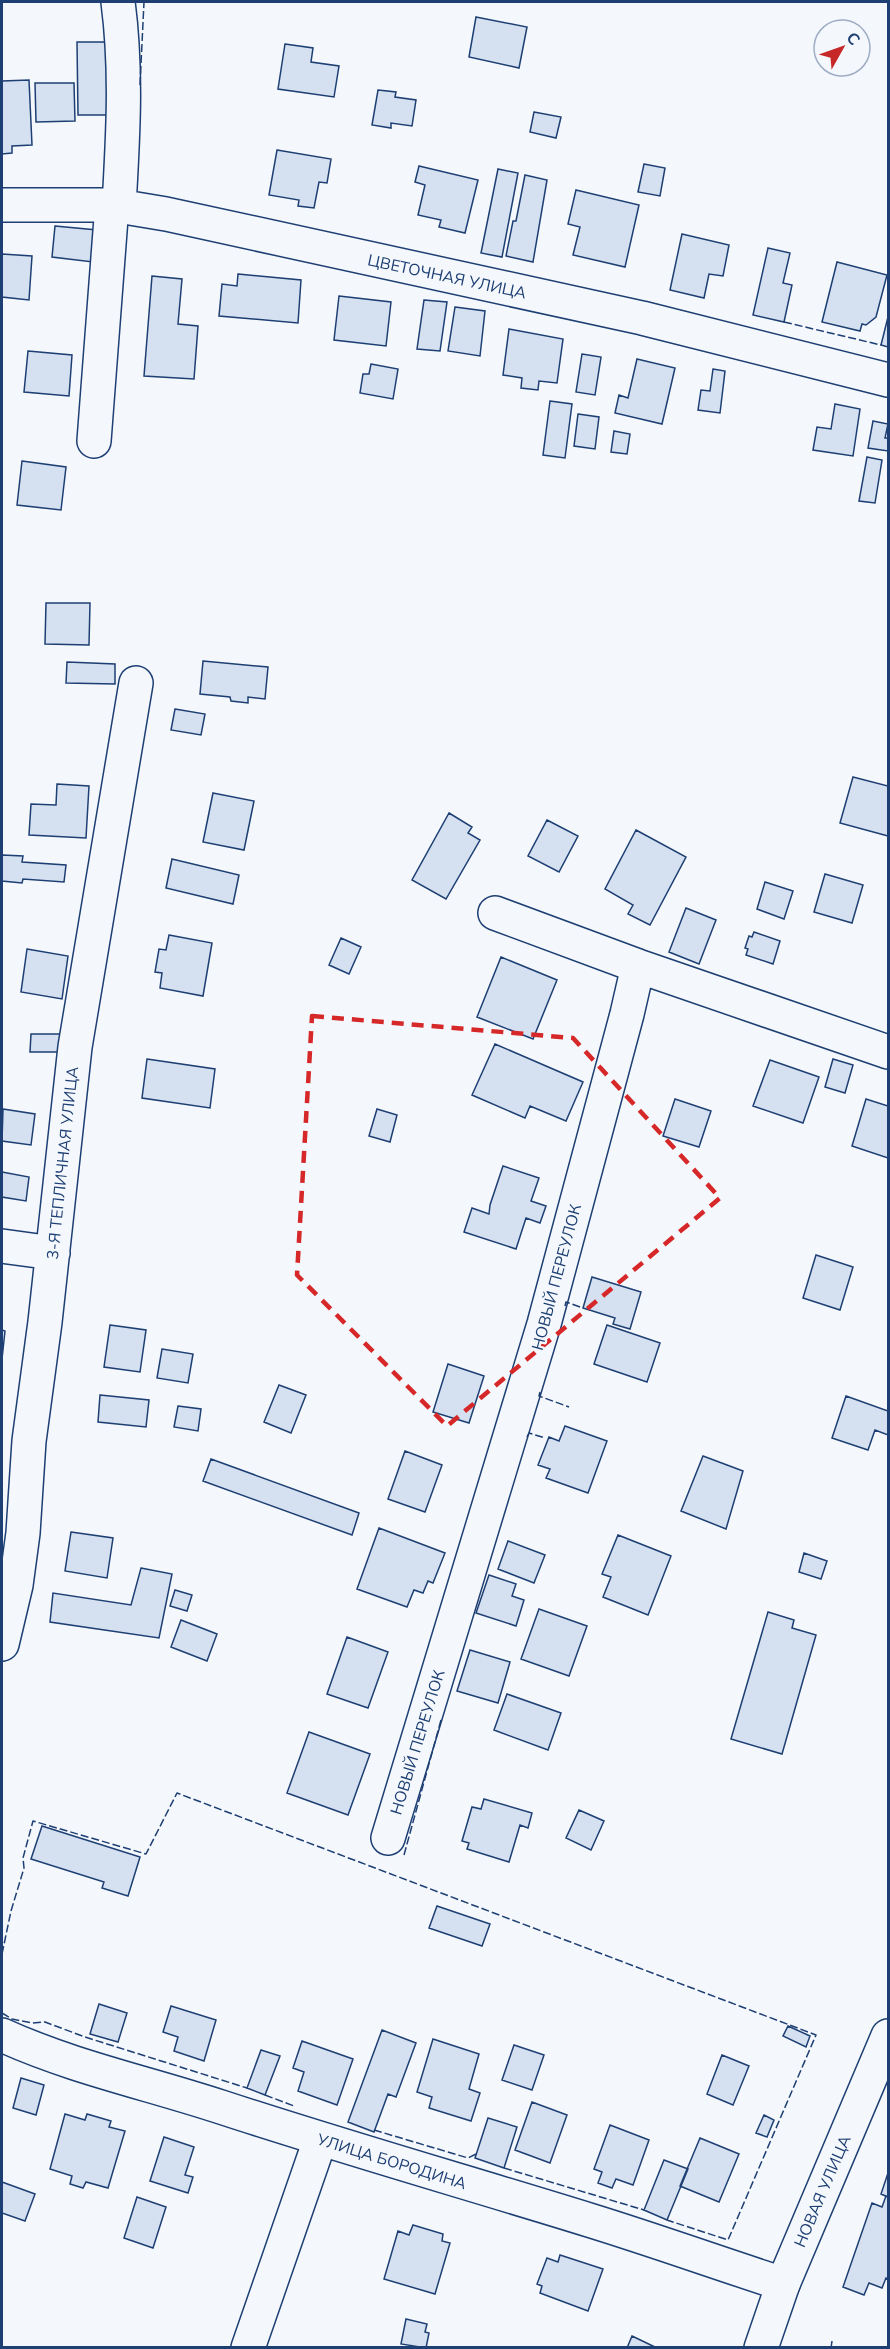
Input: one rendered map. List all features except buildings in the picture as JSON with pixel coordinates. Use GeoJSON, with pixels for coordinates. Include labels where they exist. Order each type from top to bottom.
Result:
{"type":"FeatureCollection","features":[{"type":"Feature","properties":{"kind":"street"},"geometry":{"type":"LineString","coordinates":[[94,441],[124,106],[123,41],[118,2]]}},
{"type":"Feature","properties":{"kind":"street","name":"ЦВЕТОЧНАЯ УЛИЦА"},"geometry":{"type":"LineString","coordinates":[[2,205],[116,205],[642,318],[888,380]]}},
{"type":"Feature","properties":{"kind":"street","name":"3-Я ТЕПЛИЧНАЯ УЛИЦА"},"geometry":{"type":"LineString","coordinates":[[2,1644],[16,1585],[22,1544],[29,1441],[53,1253],[75,1047],[136,683]]}},
{"type":"Feature","properties":{"kind":"street"},"geometry":{"type":"LineString","coordinates":[[495,913],[638,966],[888,1052]]}},
{"type":"Feature","properties":{"kind":"street","name":"НОВЫЙ ПЕРЕУЛОК"},"geometry":{"type":"LineString","coordinates":[[388,1838],[544,1324],[638,966]]}},
{"type":"Feature","properties":{"kind":"street"},"geometry":{"type":"LineString","coordinates":[[2,1246],[53,1253]]}},
{"type":"Feature","properties":{"kind":"street","name":"УЛИЦА БОРОДИНА"},"geometry":{"type":"LineString","coordinates":[[2,2035],[38,2052],[189,2097],[320,2140],[590,2220],[783,2284]]}},
{"type":"Feature","properties":{"kind":"street","name":"НОВАЯ УЛИЦА"},"geometry":{"type":"LineString","coordinates":[[761,2348],[783,2284],[888,2036]]}},
{"type":"Feature","properties":{"kind":"street"},"geometry":{"type":"LineString","coordinates":[[248,2348],[320,2140]]}},
{"type":"Feature","properties":{"kind":"highlighted area"},"geometry":{"type":"Polygon","coordinates":[[[312,1016],[573,1038],[720,1198],[447,1426],[297,1275],[312,1016]]]}},
{"type":"Feature","properties":{"kind":"fence"},"geometry":{"type":"LineString","coordinates":[[140,85],[144,2]]}},
{"type":"Feature","properties":{"kind":"fence"},"geometry":{"type":"LineString","coordinates":[[784,322],[881,345]]}},
{"type":"Feature","properties":{"kind":"fence"},"geometry":{"type":"LineString","coordinates":[[565,1306],[566,1302],[583,1308]]}},
{"type":"Feature","properties":{"kind":"fence"},"geometry":{"type":"LineString","coordinates":[[540,1392],[539,1396],[569,1407]]}},
{"type":"Feature","properties":{"kind":"fence"},"geometry":{"type":"LineString","coordinates":[[527,1437],[529,1433],[545,1438]]}},
{"type":"Feature","properties":{"kind":"fence"},"geometry":{"type":"LineString","coordinates":[[404,1855],[441,1720]]}},
{"type":"Feature","properties":{"kind":"fence"},"geometry":{"type":"LineString","coordinates":[[2,1954],[11,1911],[24,1868],[23,1858],[33,1821],[146,1854],[177,1793],[816,2035],[728,2240],[667,2220]]}},
{"type":"Feature","properties":{"kind":"fence"},"geometry":{"type":"LineString","coordinates":[[2,2013],[12,2019],[32,2023],[45,2022],[85,2037],[247,2088]]}},
{"type":"Feature","properties":{"kind":"fence"},"geometry":{"type":"LineString","coordinates":[[265,2095],[294,2106]]}},
{"type":"Feature","properties":{"kind":"fence"},"geometry":{"type":"LineString","coordinates":[[374,2130],[468,2158],[476,2154]]}},
{"type":"Feature","properties":{"kind":"fence"},"geometry":{"type":"LineString","coordinates":[[504,2168],[644,2210]]}},
{"type":"Feature","properties":{"kind":"fence"},"geometry":{"type":"LineString","coordinates":[[831,2348],[832,2341]]}}]}
